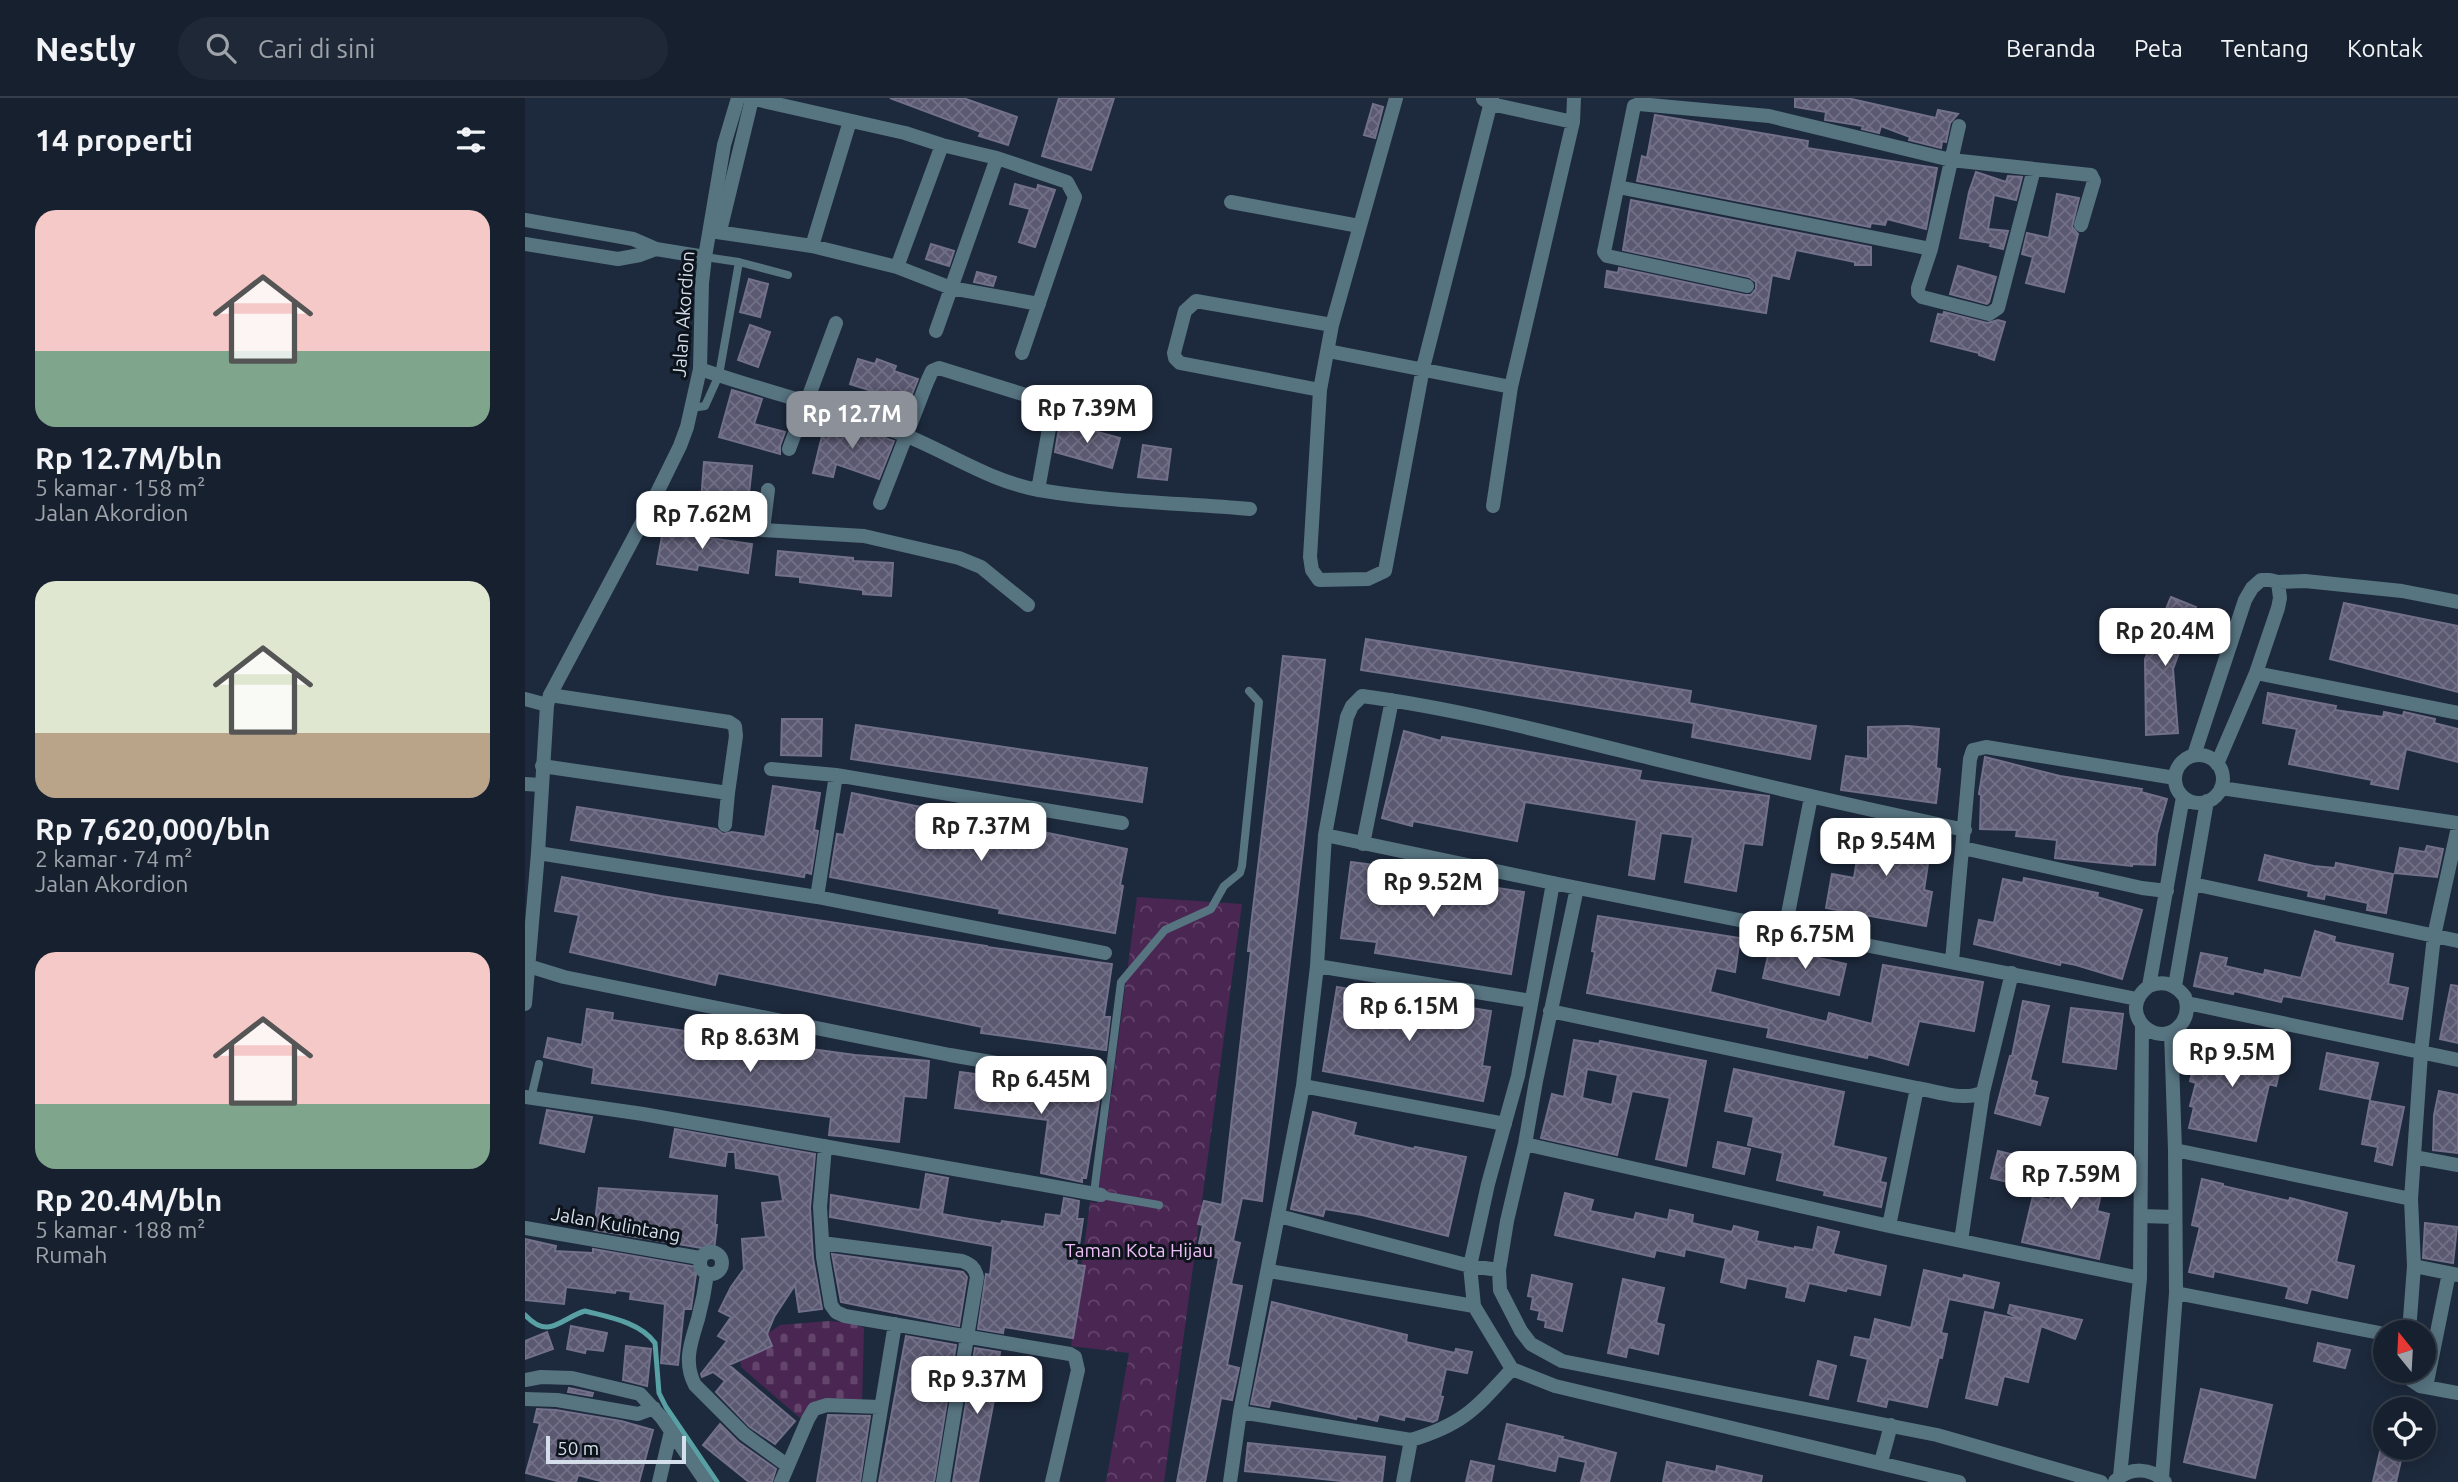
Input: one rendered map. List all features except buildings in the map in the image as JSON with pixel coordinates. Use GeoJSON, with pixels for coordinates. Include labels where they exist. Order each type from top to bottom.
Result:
{"type":"FeatureCollection","features":[{"type":"Feature","properties":{"kind":"street","name":"Jalan Akordion"},"geometry":{"type":"LineString","coordinates":[[525,1004],[531,868],[538,853],[548,700],[648,511],[687,427],[700,369],[705,257],[715,231],[724,145],[738,98]]}},
{"type":"Feature","properties":{"kind":"street"},"geometry":{"type":"LineString","coordinates":[[1022,353],[1039,304],[1076,197],[1067,182],[997,158],[905,133],[751,98],[715,231],[812,246],[898,267],[951,288],[1039,304]]}},
{"type":"Feature","properties":{"kind":"street"},"geometry":{"type":"LineString","coordinates":[[1396,98],[1332,325],[1320,390],[1310,557],[1312,570],[1319,580],[1368,579],[1385,571],[1423,369],[1488,100],[1573,121]]}},
{"type":"Feature","properties":{"kind":"street"},"geometry":{"type":"LineString","coordinates":[[1493,506],[1511,387],[1573,121],[1574,98]]}},
{"type":"Feature","properties":{"kind":"street"},"geometry":{"type":"LineString","coordinates":[[1747,286],[1607,256],[1603,249],[1634,106],[1702,104],[1769,116],[1951,160],[2094,177],[2081,225]]}},
{"type":"Feature","properties":{"kind":"street"},"geometry":{"type":"LineString","coordinates":[[812,246],[850,121]]}},
{"type":"Feature","properties":{"kind":"street"},"geometry":{"type":"LineString","coordinates":[[1959,126],[1931,249],[1918,288],[1922,297],[1989,314],[1998,309],[2034,169]]}},
{"type":"Feature","properties":{"kind":"street"},"geometry":{"type":"LineString","coordinates":[[898,267],[942,145]]}},
{"type":"Feature","properties":{"kind":"street"},"geometry":{"type":"LineString","coordinates":[[936,331],[997,158]]}},
{"type":"Feature","properties":{"kind":"street"},"geometry":{"type":"LineString","coordinates":[[1618,187],[1931,249]]}},
{"type":"Feature","properties":{"kind":"street"},"geometry":{"type":"LineString","coordinates":[[1231,202],[1359,226]]}},
{"type":"Feature","properties":{"kind":"street"},"geometry":{"type":"LineString","coordinates":[[525,220],[633,239],[656,249],[705,257]]}},
{"type":"Feature","properties":{"kind":"street"},"geometry":{"type":"LineString","coordinates":[[525,244],[618,259],[656,249]]}},
{"type":"Feature","properties":{"kind":"street"},"geometry":{"type":"LineString","coordinates":[[1320,390],[1180,363],[1174,353],[1185,311],[1196,301],[1332,325]]}},
{"type":"Feature","properties":{"kind":"street"},"geometry":{"type":"LineString","coordinates":[[789,449],[836,323]]}},
{"type":"Feature","properties":{"kind":"street"},"geometry":{"type":"LineString","coordinates":[[1328,351],[1511,387]]}},
{"type":"Feature","properties":{"kind":"street"},"geometry":{"type":"LineString","coordinates":[[880,503],[927,382],[932,371],[939,368],[1045,401],[1052,412],[1038,490]]}},
{"type":"Feature","properties":{"kind":"street"},"geometry":{"type":"LineString","coordinates":[[700,369],[807,401],[907,436],[1004,480],[1038,490],[1250,509]]}},
{"type":"Feature","properties":{"kind":"street"},"geometry":{"type":"LineString","coordinates":[[763,530],[768,490]]}},
{"type":"Feature","properties":{"kind":"street"},"geometry":{"type":"LineString","coordinates":[[648,511],[763,530],[864,536],[959,558],[981,568],[1028,605]]}},
{"type":"Feature","properties":{"kind":"street"},"geometry":{"type":"LineString","coordinates":[[2194,755],[2245,600],[2252,587],[2261,580],[2305,581],[2402,591],[2458,603]]}},
{"type":"Feature","properties":{"kind":"street"},"geometry":{"type":"LineString","coordinates":[[2217,764],[2256,673],[2278,608],[2278,582]]}},
{"type":"Feature","properties":{"kind":"street"},"geometry":{"type":"LineString","coordinates":[[2256,673],[2458,713]]}},
{"type":"Feature","properties":{"kind":"street"},"geometry":{"type":"LineString","coordinates":[[1230,1482],[1240,1412],[1303,1086],[1317,966],[1325,835],[1347,717],[1352,706],[1362,696],[1570,738],[1811,797],[1965,830]]}},
{"type":"Feature","properties":{"kind":"street"},"geometry":{"type":"LineString","coordinates":[[525,699],[733,723],[736,736],[725,825]]}},
{"type":"Feature","properties":{"kind":"street"},"geometry":{"type":"LineString","coordinates":[[1363,844],[1392,700]]}},
{"type":"Feature","properties":{"kind":"street"},"geometry":{"type":"LineString","coordinates":[[1952,961],[1973,750],[1980,748],[2175,778]]}},
{"type":"Feature","properties":{"kind":"street"},"geometry":{"type":"LineString","coordinates":[[2194,755],[2207,756],[2217,764],[2222,775],[2221,788],[2207,801],[2199,802],[2183,797],[2178,790],[2175,778],[2179,766],[2194,755]]}},
{"type":"Feature","properties":{"kind":"street"},"geometry":{"type":"LineString","coordinates":[[542,766],[729,793]]}},
{"type":"Feature","properties":{"kind":"street"},"geometry":{"type":"LineString","coordinates":[[771,768],[836,775],[1122,823]]}},
{"type":"Feature","properties":{"kind":"street"},"geometry":{"type":"LineString","coordinates":[[817,897],[836,775]]}},
{"type":"Feature","properties":{"kind":"street"},"geometry":{"type":"LineString","coordinates":[[525,784],[541,785]]}},
{"type":"Feature","properties":{"kind":"street"},"geometry":{"type":"LineString","coordinates":[[2221,788],[2458,825],[2434,936],[2421,1054],[2411,1199],[2414,1266],[2410,1320]]}},
{"type":"Feature","properties":{"kind":"street"},"geometry":{"type":"LineString","coordinates":[[1785,929],[1811,797]]}},
{"type":"Feature","properties":{"kind":"street"},"geometry":{"type":"LineString","coordinates":[[2117,1479],[2140,1278],[2142,1025],[2136,1013],[2137,999],[2149,986],[2183,797]]}},
{"type":"Feature","properties":{"kind":"street"},"geometry":{"type":"LineString","coordinates":[[2175,986],[2207,801]]}},
{"type":"Feature","properties":{"kind":"street"},"geometry":{"type":"LineString","coordinates":[[1325,835],[2137,999]]}},
{"type":"Feature","properties":{"kind":"street"},"geometry":{"type":"LineString","coordinates":[[1963,848],[2142,888],[2167,891]]}},
{"type":"Feature","properties":{"kind":"street"},"geometry":{"type":"LineString","coordinates":[[538,853],[817,897],[1105,953]]}},
{"type":"Feature","properties":{"kind":"street"},"geometry":{"type":"LineString","coordinates":[[1553,883],[1518,1076],[1488,1184],[1470,1266],[1473,1306],[1512,1369],[1555,1386],[1959,1482]]}},
{"type":"Feature","properties":{"kind":"street"},"geometry":{"type":"LineString","coordinates":[[2193,884],[2458,941]]}},
{"type":"Feature","properties":{"kind":"street"},"geometry":{"type":"LineString","coordinates":[[1577,888],[1499,1270],[1500,1290],[1521,1331],[1531,1344],[1562,1361],[1937,1435],[2101,1482]]}},
{"type":"Feature","properties":{"kind":"street"},"geometry":{"type":"LineString","coordinates":[[527,965],[564,977],[897,1045],[1091,1079]]}},
{"type":"Feature","properties":{"kind":"street"},"geometry":{"type":"LineString","coordinates":[[1317,966],[1531,1001]]}},
{"type":"Feature","properties":{"kind":"street"},"geometry":{"type":"LineString","coordinates":[[1961,1241],[1983,1092],[2011,973]]}},
{"type":"Feature","properties":{"kind":"street"},"geometry":{"type":"LineString","coordinates":[[2142,1025],[2154,1033],[2171,1032],[2185,1019],[2187,1003],[2181,991],[2164,983],[2149,986]]}},
{"type":"Feature","properties":{"kind":"street"},"geometry":{"type":"LineString","coordinates":[[2187,1003],[2458,1060]]}},
{"type":"Feature","properties":{"kind":"street"},"geometry":{"type":"LineString","coordinates":[[1550,1011],[1917,1088],[1966,1096],[1976,1096],[1983,1092]]}},
{"type":"Feature","properties":{"kind":"street"},"geometry":{"type":"LineString","coordinates":[[2117,1479],[2132,1471],[2144,1470],[2164,1480],[2176,1293],[2171,1032]]}},
{"type":"Feature","properties":{"kind":"street"},"geometry":{"type":"LineString","coordinates":[[1518,1076],[1536,1081]]}},
{"type":"Feature","properties":{"kind":"street"},"geometry":{"type":"LineString","coordinates":[[1303,1086],[1506,1124]]}},
{"type":"Feature","properties":{"kind":"street"},"geometry":{"type":"LineString","coordinates":[[1889,1226],[1917,1088]]}},
{"type":"Feature","properties":{"kind":"street"},"geometry":{"type":"LineString","coordinates":[[528,1098],[643,1114],[1097,1194]]}},
{"type":"Feature","properties":{"kind":"street"},"geometry":{"type":"LineString","coordinates":[[1525,1144],[1889,1226],[2140,1278]]}},
{"type":"Feature","properties":{"kind":"street"},"geometry":{"type":"LineString","coordinates":[[825,1146],[820,1208],[822,1242],[828,1296],[836,1312],[845,1316],[1075,1357],[1078,1370],[1052,1482]]}},
{"type":"Feature","properties":{"kind":"street"},"geometry":{"type":"LineString","coordinates":[[2175,1150],[2411,1199]]}},
{"type":"Feature","properties":{"kind":"street"},"geometry":{"type":"LineString","coordinates":[[2414,1157],[2458,1165]]}},
{"type":"Feature","properties":{"kind":"street"},"geometry":{"type":"LineString","coordinates":[[1279,1216],[1470,1266],[1499,1270]]}},
{"type":"Feature","properties":{"kind":"street"},"geometry":{"type":"LineString","coordinates":[[2141,1216],[2174,1217]]}},
{"type":"Feature","properties":{"kind":"street","name":"Jalan Kulintang"},"geometry":{"type":"LineString","coordinates":[[525,1228],[700,1258]]}},
{"type":"Feature","properties":{"kind":"street"},"geometry":{"type":"LineString","coordinates":[[822,1242],[967,1263],[973,1267],[977,1277],[969,1336],[943,1482]]}},
{"type":"Feature","properties":{"kind":"street","name":"Jalan Kulintang"},"geometry":{"type":"LineString","coordinates":[[708,1251],[713,1251],[722,1257],[721,1268],[718,1272],[707,1274],[700,1267],[700,1258],[708,1251]]}},
{"type":"Feature","properties":{"kind":"street"},"geometry":{"type":"LineString","coordinates":[[2414,1266],[2454,1274],[2426,1387]]}},
{"type":"Feature","properties":{"kind":"street"},"geometry":{"type":"LineString","coordinates":[[1269,1271],[1473,1306]]}},
{"type":"Feature","properties":{"kind":"street","name":"Jalan Kulintang"},"geometry":{"type":"LineString","coordinates":[[707,1274],[699,1318],[689,1348],[690,1376],[700,1391],[744,1434],[788,1466]]}},
{"type":"Feature","properties":{"kind":"street"},"geometry":{"type":"LineString","coordinates":[[2176,1293],[2373,1332]]}},
{"type":"Feature","properties":{"kind":"street"},"geometry":{"type":"LineString","coordinates":[[869,1482],[895,1324]]}},
{"type":"Feature","properties":{"kind":"street"},"geometry":{"type":"LineString","coordinates":[[1555,1386],[1562,1361]]}},
{"type":"Feature","properties":{"kind":"street"},"geometry":{"type":"LineString","coordinates":[[1240,1412],[1411,1440],[1438,1432],[1458,1422],[1474,1410],[1512,1369]]}},
{"type":"Feature","properties":{"kind":"street"},"geometry":{"type":"LineString","coordinates":[[525,1380],[557,1376],[640,1394],[654,1408],[706,1482]]}},
{"type":"Feature","properties":{"kind":"street"},"geometry":{"type":"LineString","coordinates":[[2413,1383],[2458,1393]]}},
{"type":"Feature","properties":{"kind":"street"},"geometry":{"type":"LineString","coordinates":[[525,1399],[557,1399],[638,1414],[654,1408]]}},
{"type":"Feature","properties":{"kind":"street"},"geometry":{"type":"LineString","coordinates":[[781,1482],[807,1419],[814,1409],[827,1405],[880,1407]]}},
{"type":"Feature","properties":{"kind":"street"},"geometry":{"type":"LineString","coordinates":[[1881,1462],[1891,1425]]}},
{"type":"Feature","properties":{"kind":"street"},"geometry":{"type":"LineString","coordinates":[[659,1482],[671,1431]]}},
{"type":"Feature","properties":{"kind":"street"},"geometry":{"type":"LineString","coordinates":[[1403,1482],[1411,1440]]}},
{"type":"Feature","properties":{"kind":"lane"},"geometry":{"type":"LineString","coordinates":[[705,257],[739,262],[788,275]]}},
{"type":"Feature","properties":{"kind":"lane"},"geometry":{"type":"LineString","coordinates":[[692,408],[705,406],[719,375],[739,262]]}},
{"type":"Feature","properties":{"kind":"lane"},"geometry":{"type":"LineString","coordinates":[[1159,1205],[1097,1194],[1121,982],[1165,930],[1211,909],[1224,886],[1240,873],[1243,866],[1259,702],[1249,691]]}},
{"type":"Feature","properties":{"kind":"lane"},"geometry":{"type":"LineString","coordinates":[[528,1098],[539,1065]]}},
{"type":"Feature","properties":{"kind":"green space","name":"Taman Kota Hijau"},"geometry":{"type":"Polygon","coordinates":[[[1137,897],[1242,904],[1164,1482],[1106,1482],[1129,1353],[1071,1346],[1090,1202],[1097,1203],[1137,897]]]}},
{"type":"Feature","properties":{"kind":"green space"},"geometry":{"type":"Polygon","coordinates":[[[829,1321],[853,1323],[864,1328],[862,1403],[827,1402],[812,1406],[800,1418],[741,1367],[740,1353],[780,1325],[829,1321]]]}},
{"type":"Feature","properties":{"kind":"waterway"},"geometry":{"type":"LineString","coordinates":[[525,1315],[533,1323],[548,1327],[585,1311],[623,1321],[649,1336],[655,1343],[659,1393],[717,1482]]}}]}
